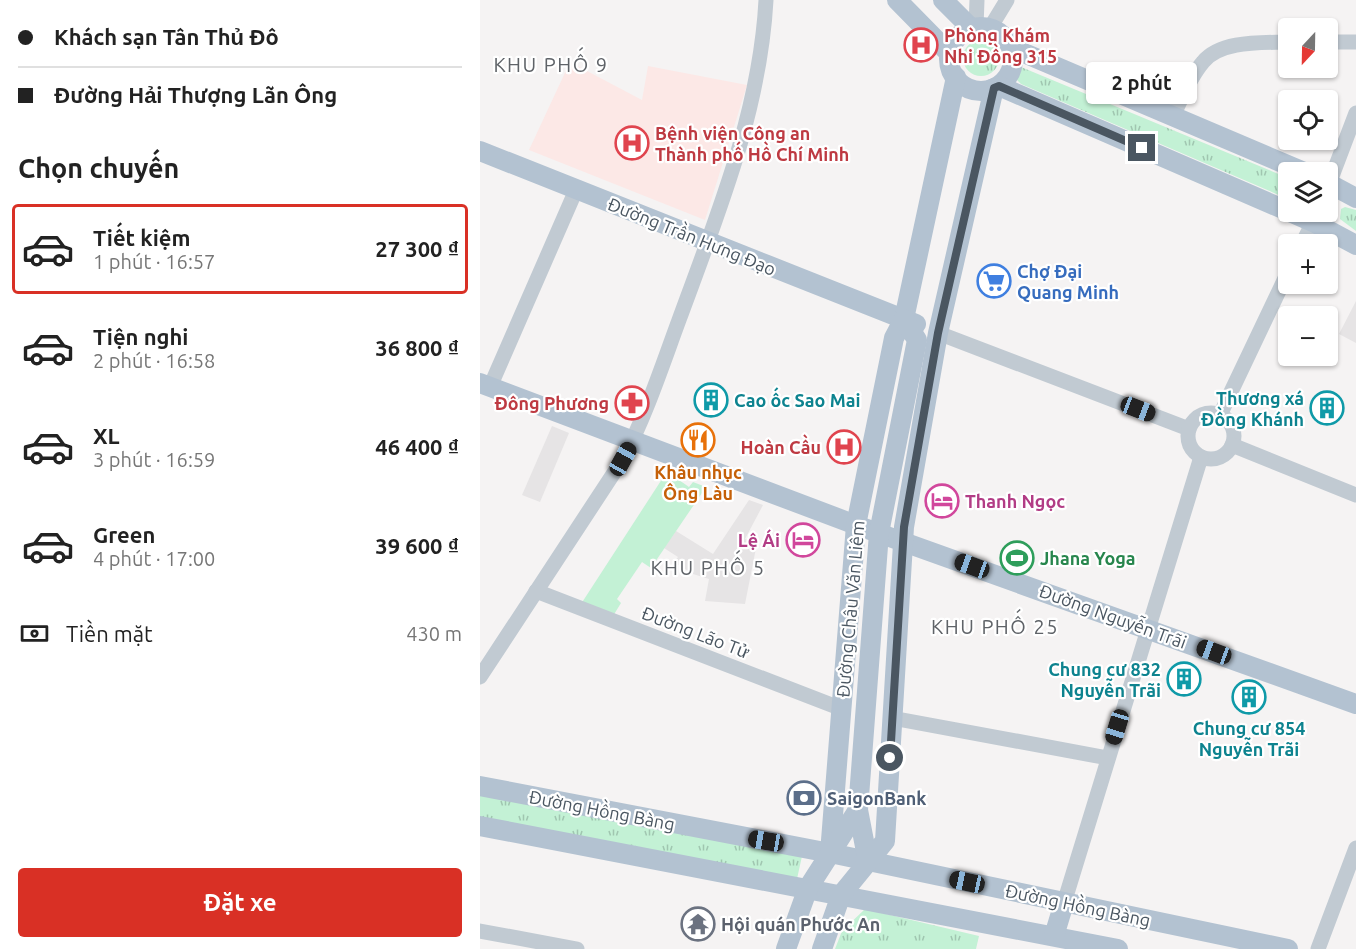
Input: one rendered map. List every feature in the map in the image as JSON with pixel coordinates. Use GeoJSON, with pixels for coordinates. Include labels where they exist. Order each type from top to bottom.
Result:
{"type":"FeatureCollection","features":[{"type":"Feature","properties":{"kind":"main road"},"geometry":{"type":"LineString","coordinates":[[897,0],[950,54]]}},
{"type":"Feature","properties":{"kind":"main road"},"geometry":{"type":"LineString","coordinates":[[822,949],[840,895],[885,841],[903,541],[938,333],[996,87],[1005,80],[1013,66],[1012,48],[1004,36],[979,28],[941,0],[928,14],[915,16]]}},
{"type":"Feature","properties":{"kind":"main road"},"geometry":{"type":"LineString","coordinates":[[979,28],[959,35],[950,54],[950,62],[956,77],[972,89],[996,87],[1278,202]]}},
{"type":"Feature","properties":{"kind":"main road"},"geometry":{"type":"LineString","coordinates":[[1012,48],[1281,162]]}},
{"type":"Feature","properties":{"kind":"main road","name":"Đường Châu Văn Liêm"},"geometry":{"type":"LineString","coordinates":[[830,853],[856,525],[894,338],[904,319],[956,77]]}},
{"type":"Feature","properties":{"kind":"main road","name":"Đường Trần Hưng Đạo"},"geometry":{"type":"LineString","coordinates":[[480,151],[938,333]]}},
{"type":"Feature","properties":{"kind":"main road"},"geometry":{"type":"LineString","coordinates":[[1338,190],[1356,198]]}},
{"type":"Feature","properties":{"kind":"main road"},"geometry":{"type":"LineString","coordinates":[[1322,222],[1356,245]]}},
{"type":"Feature","properties":{"kind":"main road"},"geometry":{"type":"LineString","coordinates":[[904,319],[917,340],[938,333]]}},
{"type":"Feature","properties":{"kind":"main road","name":"Đường Châu Văn Liêm"},"geometry":{"type":"LineString","coordinates":[[868,862],[858,810],[879,533],[917,340]]}},
{"type":"Feature","properties":{"kind":"main road"},"geometry":{"type":"LineString","coordinates":[[485,385],[856,525]]}},
{"type":"Feature","properties":{"kind":"main road","name":"Đường Nguyễn Trãi"},"geometry":{"type":"LineString","coordinates":[[856,525],[1356,704]]}},
{"type":"Feature","properties":{"kind":"main road"},"geometry":{"type":"LineString","coordinates":[[842,709],[892,718]]}},
{"type":"Feature","properties":{"kind":"main road","name":"Đường Hồng Bàng"},"geometry":{"type":"LineString","coordinates":[[480,786],[830,853],[1288,949]]}},
{"type":"Feature","properties":{"kind":"main road","name":"Đường Châu Văn Liêm"},"geometry":{"type":"LineString","coordinates":[[830,853],[858,810]]}},
{"type":"Feature","properties":{"kind":"main road","name":"Đường Hồng Bàng"},"geometry":{"type":"LineString","coordinates":[[480,826],[1118,949]]}},
{"type":"Feature","properties":{"kind":"main road"},"geometry":{"type":"LineString","coordinates":[[786,949],[808,888],[830,853]]}},
{"type":"Feature","properties":{"kind":"main road"},"geometry":{"type":"LineString","coordinates":[[1054,936],[1064,903]]}},
{"type":"Feature","properties":{"kind":"street"},"geometry":{"type":"LineString","coordinates":[[480,677],[632,441],[708,243],[750,106],[761,50],[766,0]]}},
{"type":"Feature","properties":{"kind":"street"},"geometry":{"type":"LineString","coordinates":[[977,0],[979,28]]}},
{"type":"Feature","properties":{"kind":"street"},"geometry":{"type":"LineString","coordinates":[[979,28],[1007,0]]}},
{"type":"Feature","properties":{"kind":"street"},"geometry":{"type":"LineString","coordinates":[[1338,42],[1356,42]]}},
{"type":"Feature","properties":{"kind":"street"},"geometry":{"type":"LineString","coordinates":[[1173,116],[1202,63],[1215,52],[1237,46],[1278,43]]}},
{"type":"Feature","properties":{"kind":"street"},"geometry":{"type":"LineString","coordinates":[[1337,162],[1356,113]]}},
{"type":"Feature","properties":{"kind":"street"},"geometry":{"type":"LineString","coordinates":[[485,385],[576,190]]}},
{"type":"Feature","properties":{"kind":"street"},"geometry":{"type":"LineString","coordinates":[[1220,415],[1278,293]]}},
{"type":"Feature","properties":{"kind":"street"},"geometry":{"type":"LineString","coordinates":[[938,333],[1189,429]]}},
{"type":"Feature","properties":{"kind":"street"},"geometry":{"type":"LineString","coordinates":[[1209,414],[1220,415],[1232,428],[1232,445],[1219,458],[1201,457],[1191,448],[1189,429],[1199,417],[1209,414]]}},
{"type":"Feature","properties":{"kind":"street"},"geometry":{"type":"LineString","coordinates":[[1232,445],[1356,495]]}},
{"type":"Feature","properties":{"kind":"street"},"geometry":{"type":"LineString","coordinates":[[1064,903],[1201,457]]}},
{"type":"Feature","properties":{"kind":"street","name":"Đường Lão Tử"},"geometry":{"type":"LineString","coordinates":[[536,591],[842,709]]}},
{"type":"Feature","properties":{"kind":"street"},"geometry":{"type":"LineString","coordinates":[[892,718],[1108,758]]}},
{"type":"Feature","properties":{"kind":"street"},"geometry":{"type":"LineString","coordinates":[[1318,949],[1356,848]]}},
{"type":"Feature","properties":{"kind":"street"},"geometry":{"type":"LineString","coordinates":[[480,931],[577,949]]}},
{"type":"Feature","properties":{"kind":"shaded area","name":"Bệnh viện Công an Thành phố Hồ Chí Minh"},"geometry":{"type":"Polygon","coordinates":[[[570,62],[642,100],[648,66],[747,85],[705,220],[529,150],[570,62]]]}},
{"type":"Feature","properties":{"kind":"shaded area"},"geometry":{"type":"Polygon","coordinates":[[[1356,301],[1356,343],[1339,334],[1356,301]]]}},
{"type":"Feature","properties":{"kind":"shaded area"},"geometry":{"type":"Polygon","coordinates":[[[552,426],[569,433],[540,502],[522,495],[552,426]]]}},
{"type":"Feature","properties":{"kind":"shaded area"},"geometry":{"type":"Polygon","coordinates":[[[749,500],[763,505],[745,539],[757,543],[745,604],[705,601],[709,579],[693,574],[674,562],[678,557],[664,548],[676,531],[713,554],[749,500]]]}},
{"type":"Feature","properties":{"kind":"green space"},"geometry":{"type":"Polygon","coordinates":[[[981,40],[994,45],[999,58],[994,71],[981,76],[968,71],[963,58],[968,45],[981,40]]]}},
{"type":"Feature","properties":{"kind":"green space"},"geometry":{"type":"Polygon","coordinates":[[[1021,67],[1278,174],[1278,195],[1021,84],[1016,79],[1016,72],[1021,67]]]}},
{"type":"Feature","properties":{"kind":"green space"},"geometry":{"type":"Polygon","coordinates":[[[1345,207],[1356,210],[1356,231],[1340,219],[1341,209],[1345,207]]]}},
{"type":"Feature","properties":{"kind":"green space"},"geometry":{"type":"Polygon","coordinates":[[[664,476],[679,480],[689,487],[693,482],[706,487],[651,568],[642,562],[617,599],[621,603],[613,616],[581,604],[664,476]]]}},
{"type":"Feature","properties":{"kind":"green space"},"geometry":{"type":"Polygon","coordinates":[[[480,795],[802,856],[797,879],[480,818],[480,795]]]}},
{"type":"Feature","properties":{"kind":"green space"},"geometry":{"type":"Polygon","coordinates":[[[865,909],[979,936],[976,949],[835,949],[842,931],[865,909]]]}},
{"type":"Feature","properties":{"kind":"place","name":"Phòng Khám Nhi Đồng 315"},"geometry":{"type":"Point","coordinates":[921,45]}},
{"type":"Feature","properties":{"kind":"place","name":"Bệnh viện Công an Thành phố Hồ Chí Minh"},"geometry":{"type":"Point","coordinates":[632,143]}},
{"type":"Feature","properties":{"kind":"place","name":"Chợ Đại Quang Minh"},"geometry":{"type":"Point","coordinates":[994,281]}},
{"type":"Feature","properties":{"kind":"place","name":"Cao ốc Sao Mai"},"geometry":{"type":"Point","coordinates":[711,400]}},
{"type":"Feature","properties":{"kind":"place","name":"Đông Phương"},"geometry":{"type":"Point","coordinates":[632,403]}},
{"type":"Feature","properties":{"kind":"place","name":"Thương xá Đồng Khánh"},"geometry":{"type":"Point","coordinates":[1327,408]}},
{"type":"Feature","properties":{"kind":"place","name":"Khâu nhục Ông Làu"},"geometry":{"type":"Point","coordinates":[698,440]}},
{"type":"Feature","properties":{"kind":"place","name":"Hoàn Cầu"},"geometry":{"type":"Point","coordinates":[844,447]}},
{"type":"Feature","properties":{"kind":"place","name":"Thanh Ngọc"},"geometry":{"type":"Point","coordinates":[942,501]}},
{"type":"Feature","properties":{"kind":"place","name":"Lệ Ái"},"geometry":{"type":"Point","coordinates":[803,540]}},
{"type":"Feature","properties":{"kind":"place","name":"Jhana Yoga"},"geometry":{"type":"Point","coordinates":[1017,558]}},
{"type":"Feature","properties":{"kind":"place","name":"Chung cư 832 Nguyễn Trãi"},"geometry":{"type":"Point","coordinates":[1184,679]}},
{"type":"Feature","properties":{"kind":"place","name":"Chung cư 854 Nguyễn Trãi"},"geometry":{"type":"Point","coordinates":[1249,697]}},
{"type":"Feature","properties":{"kind":"place","name":"SaigonBank"},"geometry":{"type":"Point","coordinates":[804,798]}},
{"type":"Feature","properties":{"kind":"place","name":"Hội quán Phước An"},"geometry":{"type":"Point","coordinates":[698,924]}},
{"type":"Feature","properties":{"kind":"district","name":"KHU PHỐ 9"},"geometry":{"type":"Point","coordinates":[551,64]}},
{"type":"Feature","properties":{"kind":"district","name":"KHU PHỐ 5"},"geometry":{"type":"Point","coordinates":[708,567]}},
{"type":"Feature","properties":{"kind":"district","name":"KHU PHỐ 25"},"geometry":{"type":"Point","coordinates":[995,626]}},
{"type":"Feature","properties":{"kind":"route"},"geometry":{"type":"LineString","coordinates":[[890,758],[904,527],[938,333],[994,88],[999,86],[1142,148]]}}]}
